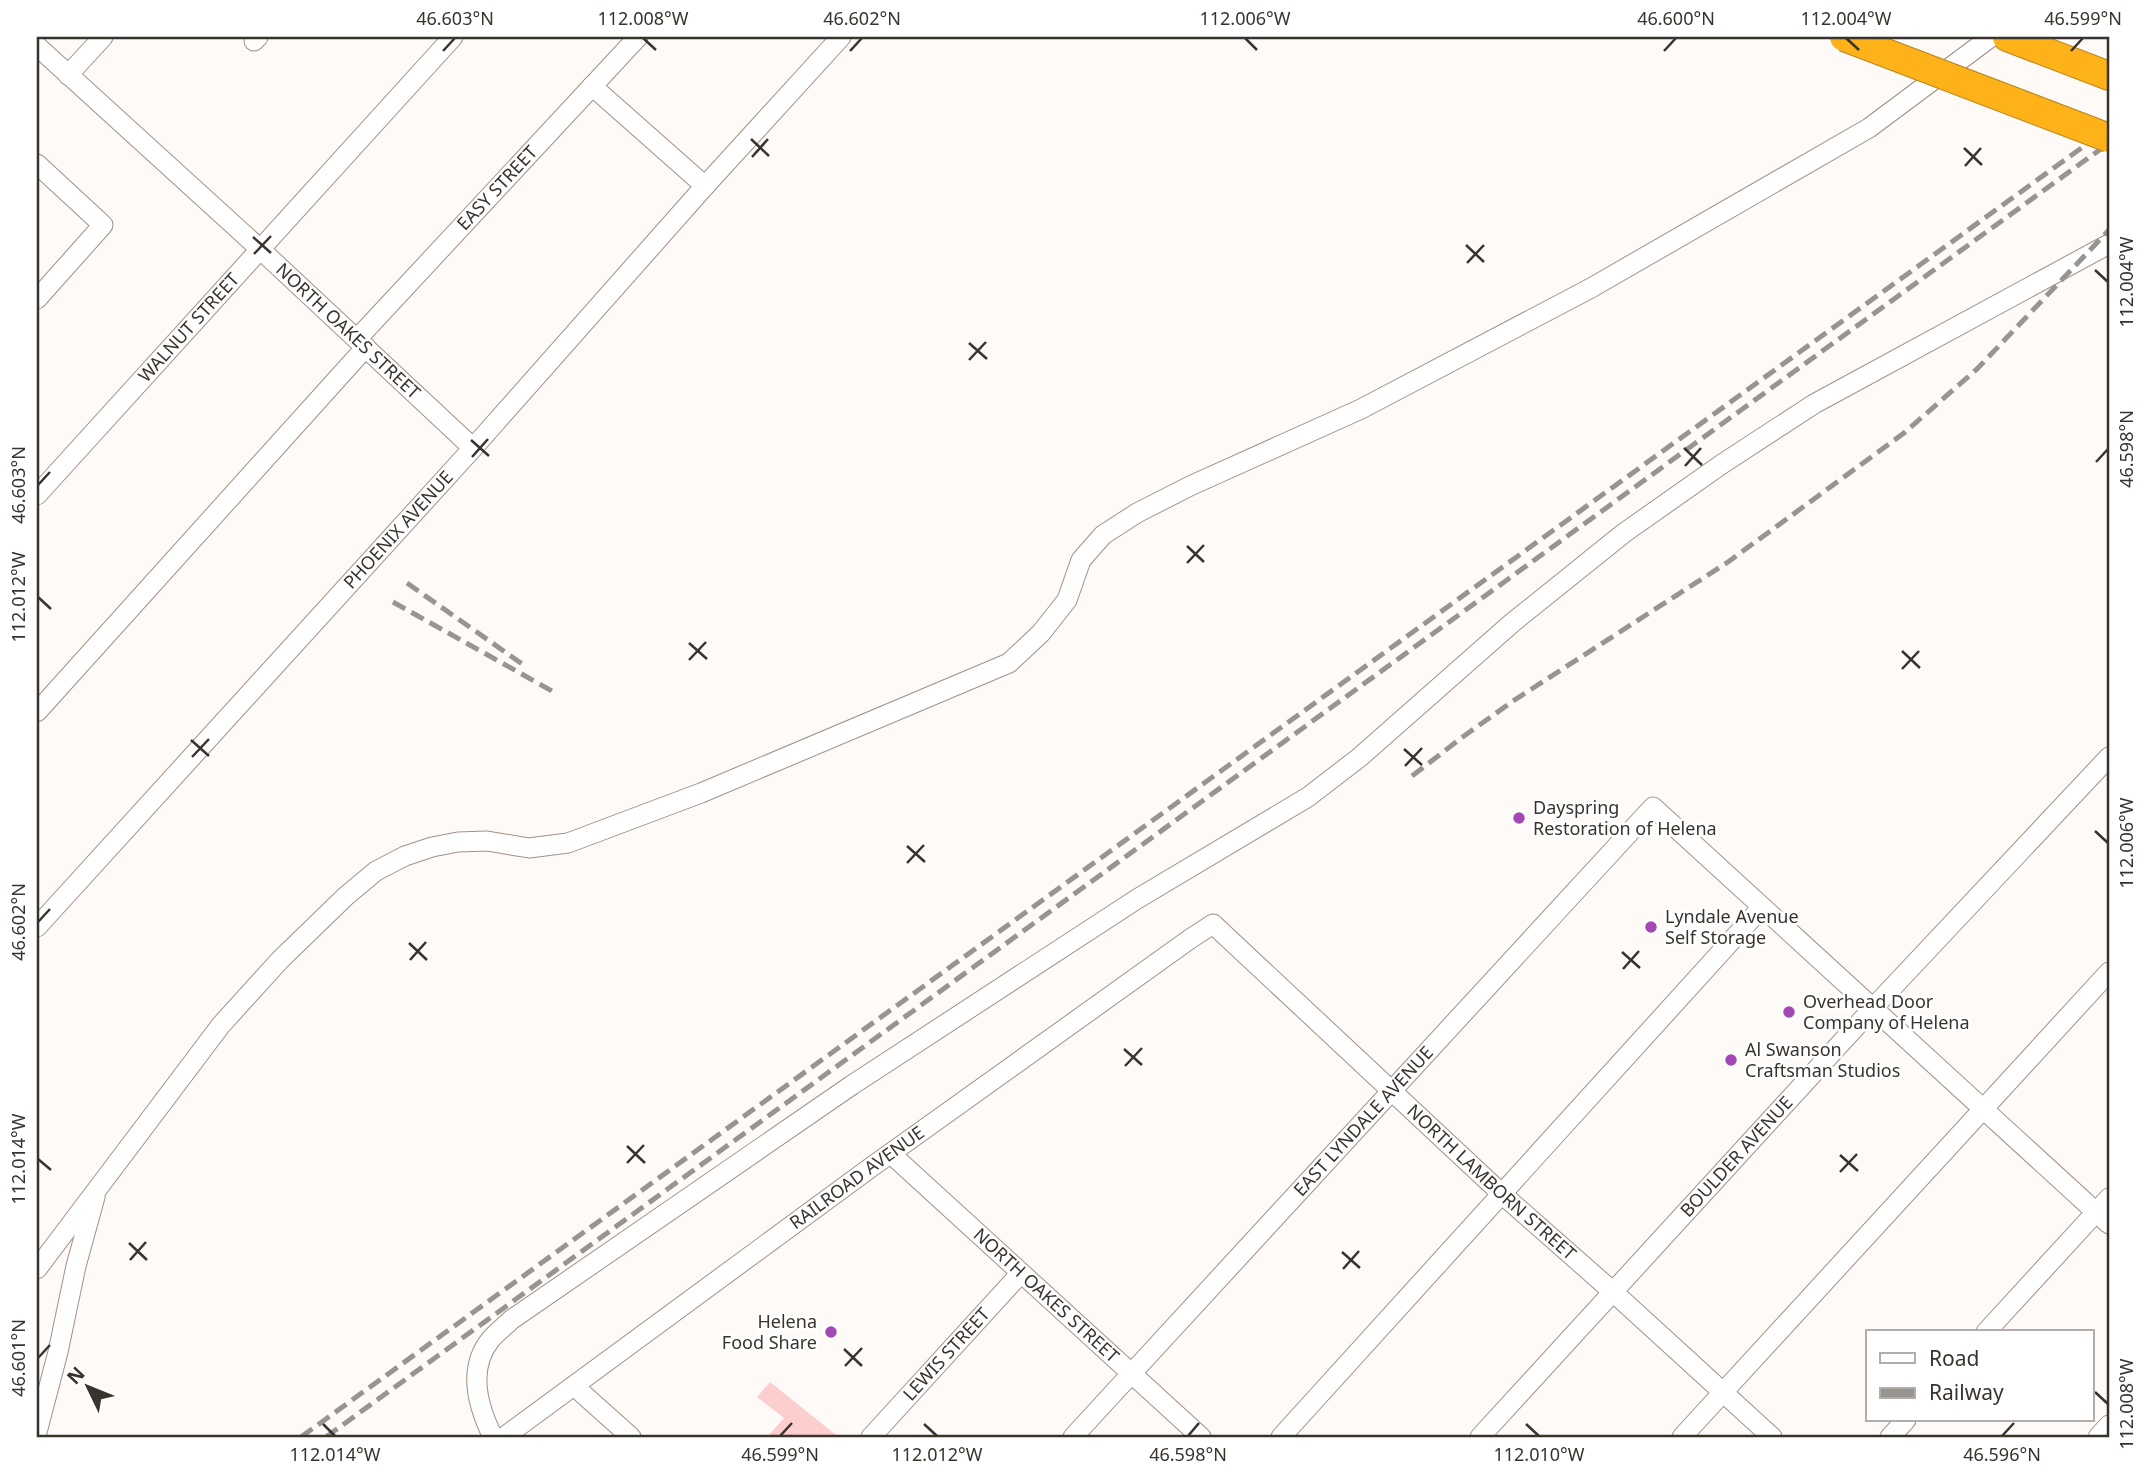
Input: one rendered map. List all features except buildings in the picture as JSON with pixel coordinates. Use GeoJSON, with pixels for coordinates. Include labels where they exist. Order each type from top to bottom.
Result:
{"type":"FeatureCollection","features":[{"type":"Feature","properties":{"kind":"highway"},"geometry":{"type":"LineString","coordinates":[[1844,37],[2109,138]]}},
{"type":"Feature","properties":{"kind":"highway"},"geometry":{"type":"LineString","coordinates":[[2007,37],[2109,76]]}},
{"type":"Feature","properties":{"kind":"street"},"geometry":{"type":"LineString","coordinates":[[68,75],[103,37]]}},
{"type":"Feature","properties":{"kind":"street","name":"WALNUT STREET"},"geometry":{"type":"LineString","coordinates":[[37,495],[453,37]]}},
{"type":"Feature","properties":{"kind":"street","name":"EASY STREET"},"geometry":{"type":"LineString","coordinates":[[37,712],[362,343],[638,37]]}},
{"type":"Feature","properties":{"kind":"street","name":"PHOENIX AVENUE"},"geometry":{"type":"LineString","coordinates":[[41,914],[473,448],[841,37]]}},
{"type":"Feature","properties":{"kind":"street"},"geometry":{"type":"LineString","coordinates":[[37,1269],[222,1025],[280,960],[376,871],[405,856],[458,842],[487,841],[529,848],[568,843],[701,793],[1009,663],[1041,633],[1067,600],[1081,560],[1103,535],[1137,513],[1190,486],[1361,409],[1591,288],[1869,128],[1991,37]]}},
{"type":"Feature","properties":{"kind":"street","name":"NORTH OAKES STREET"},"geometry":{"type":"LineString","coordinates":[[37,46],[473,448]]}},
{"type":"Feature","properties":{"kind":"street"},"geometry":{"type":"LineString","coordinates":[[592,86],[705,186]]}},
{"type":"Feature","properties":{"kind":"street"},"geometry":{"type":"LineString","coordinates":[[37,164],[103,225],[37,299]]}},
{"type":"Feature","properties":{"kind":"street"},"geometry":{"type":"LineString","coordinates":[[493,1437],[481,1411],[477,1393],[478,1364],[490,1340],[511,1320],[852,1086],[1125,906],[1308,797],[1360,757],[1532,607],[1624,533],[1722,464],[1814,404],[2109,244]]}},
{"type":"Feature","properties":{"kind":"street","name":"BOULDER AVENUE"},"geometry":{"type":"LineString","coordinates":[[1480,1437],[1873,1008],[2109,757]]}},
{"type":"Feature","properties":{"kind":"street","name":"EAST LYNDALE AVENUE"},"geometry":{"type":"LineString","coordinates":[[1073,1437],[1653,807],[1762,907]]}},
{"type":"Feature","properties":{"kind":"street"},"geometry":{"type":"LineString","coordinates":[[1281,1437],[1762,907],[1983,1108],[2105,1211],[1988,1330]]}},
{"type":"Feature","properties":{"kind":"street","name":"NORTH LAMBORN STREET"},"geometry":{"type":"LineString","coordinates":[[1213,924],[1503,1195],[1772,1437]]}},
{"type":"Feature","properties":{"kind":"street","name":"RAILROAD AVENUE"},"geometry":{"type":"LineString","coordinates":[[504,1437],[891,1154],[1213,924]]}},
{"type":"Feature","properties":{"kind":"street"},"geometry":{"type":"LineString","coordinates":[[1682,1437],[2109,972]]}},
{"type":"Feature","properties":{"kind":"street","name":"NORTH OAKES STREET"},"geometry":{"type":"LineString","coordinates":[[891,1154],[1201,1437]]}},
{"type":"Feature","properties":{"kind":"street"},"geometry":{"type":"LineString","coordinates":[[37,1433],[76,1266],[98,1186]]}},
{"type":"Feature","properties":{"kind":"street","name":"LEWIS STREET"},"geometry":{"type":"LineString","coordinates":[[871,1437],[1021,1273]]}},
{"type":"Feature","properties":{"kind":"street"},"geometry":{"type":"LineString","coordinates":[[574,1386],[631,1437]]}},
{"type":"Feature","properties":{"kind":"street"},"geometry":{"type":"LineString","coordinates":[[1890,1437],[1904,1422]]}},
{"type":"Feature","properties":{"kind":"street"},"geometry":{"type":"LineString","coordinates":[[2098,1437],[2109,1424]]}},
{"type":"Feature","properties":{"kind":"shaded area"},"geometry":{"type":"Polygon","coordinates":[[[770,1382],[836,1435],[767,1437],[784,1418],[757,1397],[770,1382]]]}},
{"type":"Feature","properties":{"kind":"railway"},"geometry":{"type":"LineString","coordinates":[[301,1437],[2109,128]]}},
{"type":"Feature","properties":{"kind":"railway"},"geometry":{"type":"LineString","coordinates":[[326,1437],[2109,143]]}},
{"type":"Feature","properties":{"kind":"railway"},"geometry":{"type":"LineString","coordinates":[[1412,776],[1513,701],[1728,562],[1904,433],[1977,369],[2109,230]]}},
{"type":"Feature","properties":{"kind":"railway"},"geometry":{"type":"LineString","coordinates":[[407,583],[525,666]]}},
{"type":"Feature","properties":{"kind":"railway"},"geometry":{"type":"LineString","coordinates":[[393,602],[552,691]]}},
{"type":"Feature","properties":{"kind":"place","name":"Dayspring Restoration of Helena"},"geometry":{"type":"Point","coordinates":[1519,818]}},
{"type":"Feature","properties":{"kind":"place","name":"Lyndale Avenue Self Storage"},"geometry":{"type":"Point","coordinates":[1651,927]}},
{"type":"Feature","properties":{"kind":"place","name":"Overhead Door Company of Helena"},"geometry":{"type":"Point","coordinates":[1789,1012]}},
{"type":"Feature","properties":{"kind":"place","name":"Al Swanson Craftsman Studios"},"geometry":{"type":"Point","coordinates":[1731,1060]}},
{"type":"Feature","properties":{"kind":"place","name":"Helena Food Share"},"geometry":{"type":"Point","coordinates":[831,1332]}}]}
